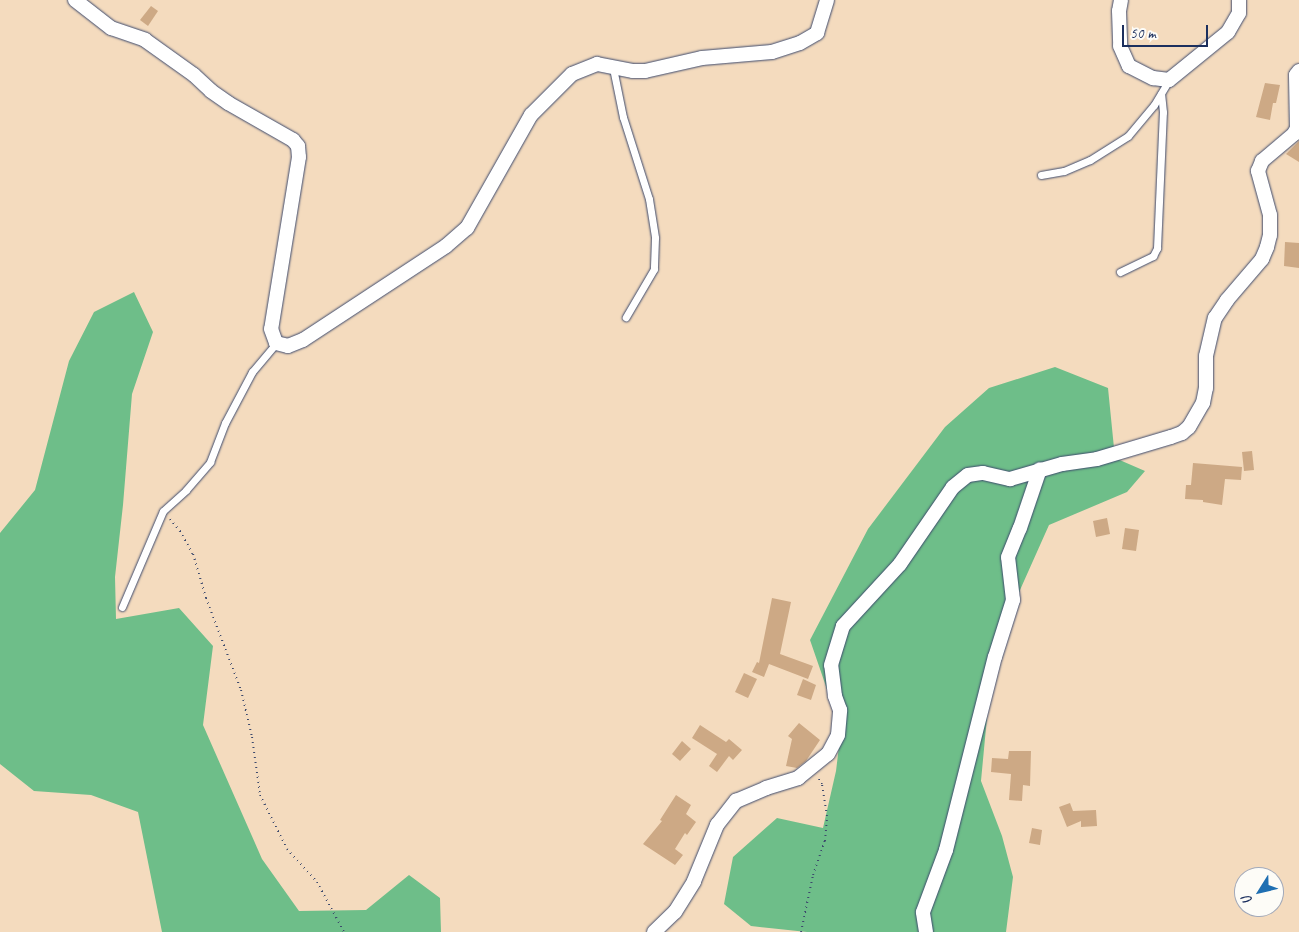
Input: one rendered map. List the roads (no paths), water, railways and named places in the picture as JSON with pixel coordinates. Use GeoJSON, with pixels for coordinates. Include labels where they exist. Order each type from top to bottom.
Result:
{"type":"FeatureCollection","features":[{"type":"Feature","properties":{"kind":"street"},"geometry":{"type":"LineString","coordinates":[[76,0],[111,28],[146,40],[194,75],[211,91],[293,140],[298,146],[299,157],[271,329],[276,343],[288,346],[303,340],[446,246],[468,228],[531,115],[572,74],[597,64],[633,72],[645,71],[702,58],[772,52],[800,44],[816,32],[826,0]]}},
{"type":"Feature","properties":{"kind":"street"},"geometry":{"type":"LineString","coordinates":[[1121,0],[1118,11],[1120,46],[1129,66],[1153,78],[1169,80],[1228,32],[1239,13],[1239,0]]}},
{"type":"Feature","properties":{"kind":"street"},"geometry":{"type":"LineString","coordinates":[[654,932],[675,912],[694,881],[716,825],[736,801],[766,788],[798,778],[828,754],[838,735],[840,710],[835,696],[831,664],[843,626],[900,564],[953,486],[962,478],[983,473],[1010,479],[1062,464],[1097,459],[1182,433],[1196,416],[1203,403],[1206,388],[1206,356],[1215,318],[1226,300],[1262,259],[1267,247],[1270,236],[1270,215],[1258,171],[1262,161],[1294,134],[1298,128],[1296,75],[1299,71]]}},
{"type":"Feature","properties":{"kind":"street"},"geometry":{"type":"LineString","coordinates":[[926,932],[923,912],[946,850],[995,657],[1013,600],[1008,557],[1040,470]]}},
{"type":"Feature","properties":{"kind":"lane"},"geometry":{"type":"LineString","coordinates":[[613,68],[623,117],[649,199],[655,238],[654,269],[626,317]]}},
{"type":"Feature","properties":{"kind":"lane"},"geometry":{"type":"LineString","coordinates":[[1041,175],[1064,171],[1090,160],[1128,136],[1161,94],[1169,80]]}},
{"type":"Feature","properties":{"kind":"lane"},"geometry":{"type":"LineString","coordinates":[[1120,272],[1153,256],[1157,248],[1163,112],[1161,94]]}},
{"type":"Feature","properties":{"kind":"lane"},"geometry":{"type":"LineString","coordinates":[[122,607],[163,511],[186,490],[210,462],[225,423],[252,372],[276,343]]}}]}
